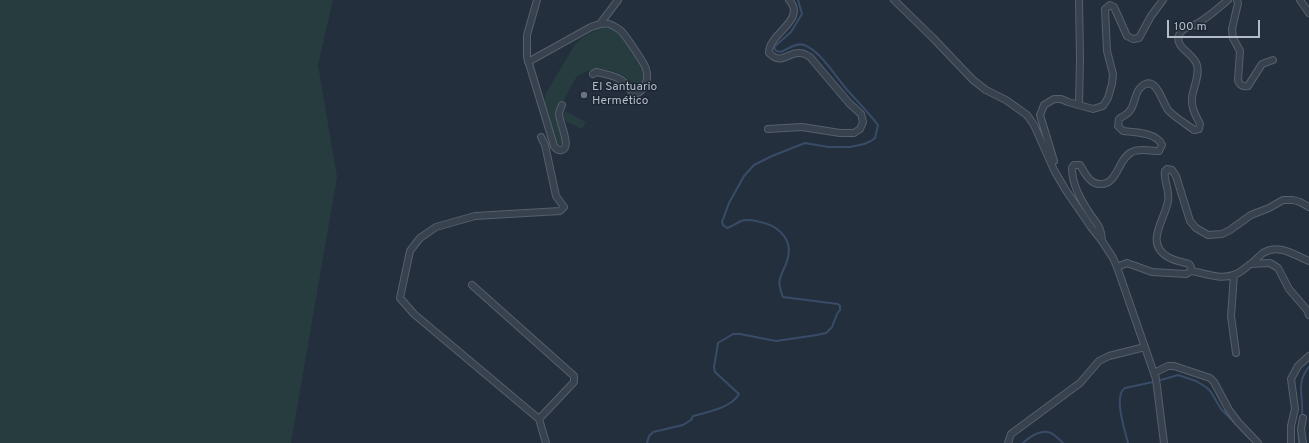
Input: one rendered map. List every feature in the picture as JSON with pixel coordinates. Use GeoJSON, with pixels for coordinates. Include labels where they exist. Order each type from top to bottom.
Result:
{"type":"FeatureCollection","features":[{"type":"Feature","properties":{"kind":"street"},"geometry":{"type":"LineString","coordinates":[[537,0],[527,35],[527,57],[554,146],[560,150],[563,150],[566,142],[559,114],[562,105]]}},
{"type":"Feature","properties":{"kind":"street"},"geometry":{"type":"LineString","coordinates":[[600,24],[618,0]]}},
{"type":"Feature","properties":{"kind":"street"},"geometry":{"type":"LineString","coordinates":[[768,129],[802,127],[840,133],[854,133],[860,129],[863,122],[861,114],[849,103],[810,57],[802,53],[793,54],[780,59],[774,58],[769,53],[770,46],[792,17],[792,4],[789,0]]}},
{"type":"Feature","properties":{"kind":"street"},"geometry":{"type":"LineString","coordinates":[[894,0],[933,38],[972,80],[986,90],[1006,100],[1027,115],[1034,125],[1054,170],[1069,195],[1102,241],[1117,267],[1156,379],[1164,443]]}},
{"type":"Feature","properties":{"kind":"street"},"geometry":{"type":"LineString","coordinates":[[1079,0],[1079,106]]}},
{"type":"Feature","properties":{"kind":"street"},"geometry":{"type":"LineString","coordinates":[[1054,170],[1053,159],[1040,115],[1041,111],[1044,105],[1054,99],[1061,99],[1093,110],[1100,108],[1106,101],[1112,84],[1112,69],[1107,51],[1105,9],[1107,0]]}},
{"type":"Feature","properties":{"kind":"street"},"geometry":{"type":"LineString","coordinates":[[1105,9],[1110,6],[1114,7],[1127,36],[1131,39],[1135,39],[1141,36],[1151,16],[1164,0]]}},
{"type":"Feature","properties":{"kind":"street"},"geometry":{"type":"LineString","coordinates":[[1102,241],[1101,230],[1081,200],[1075,185],[1072,168],[1074,165],[1080,165],[1090,180],[1096,184],[1108,183],[1112,179],[1123,159],[1131,152],[1137,150],[1161,150],[1162,145],[1158,140],[1142,133],[1123,131],[1118,126],[1120,119],[1130,111],[1134,105],[1138,90],[1146,84],[1157,88],[1170,112],[1194,130],[1199,129],[1200,124],[1192,103],[1192,94],[1198,73],[1197,65],[1192,56],[1181,47],[1179,36],[1184,29],[1201,22],[1228,0]]}},
{"type":"Feature","properties":{"kind":"street"},"geometry":{"type":"LineString","coordinates":[[1236,0],[1238,3],[1232,29],[1233,38],[1240,51],[1238,80],[1240,84],[1243,86],[1248,86],[1262,64],[1273,60]]}},
{"type":"Feature","properties":{"kind":"street"},"geometry":{"type":"LineString","coordinates":[[1300,0],[1309,13]]}},
{"type":"Feature","properties":{"kind":"street"},"geometry":{"type":"LineString","coordinates":[[528,62],[591,27],[608,23],[621,31],[646,68],[646,85],[643,90],[638,93],[631,91],[628,85],[620,79],[596,72],[594,74]]}},
{"type":"Feature","properties":{"kind":"street"},"geometry":{"type":"LineString","coordinates":[[541,137],[545,145],[556,196],[564,207],[560,211],[475,216],[436,227],[420,238],[410,251],[400,298],[414,314],[539,419],[546,443]]}},
{"type":"Feature","properties":{"kind":"street"},"geometry":{"type":"LineString","coordinates":[[1191,271],[1189,264],[1171,259],[1164,254],[1157,242],[1158,229],[1168,203],[1168,186],[1164,174],[1166,169],[1169,168],[1176,176],[1190,221],[1196,228],[1208,234],[1222,234],[1230,230],[1251,214],[1269,208],[1283,200],[1293,200],[1309,207]]}},
{"type":"Feature","properties":{"kind":"street"},"geometry":{"type":"LineString","coordinates":[[1117,267],[1127,263],[1152,272],[1186,274],[1191,271],[1224,277],[1234,275],[1251,264],[1265,252],[1277,249],[1289,251],[1309,261]]}},
{"type":"Feature","properties":{"kind":"street"},"geometry":{"type":"LineString","coordinates":[[1251,264],[1270,263],[1278,268],[1289,289],[1307,310],[1309,316]]}},
{"type":"Feature","properties":{"kind":"street"},"geometry":{"type":"LineString","coordinates":[[1234,275],[1231,316],[1236,353]]}},
{"type":"Feature","properties":{"kind":"street"},"geometry":{"type":"LineString","coordinates":[[472,285],[574,376],[574,382],[539,419]]}},
{"type":"Feature","properties":{"kind":"street"},"geometry":{"type":"LineString","coordinates":[[1008,443],[1010,434],[1080,383],[1099,361],[1108,356],[1145,347]]}},
{"type":"Feature","properties":{"kind":"street"},"geometry":{"type":"LineString","coordinates":[[1291,443],[1291,426],[1295,409],[1292,379],[1298,366],[1309,356]]}},
{"type":"Feature","properties":{"kind":"street"},"geometry":{"type":"LineString","coordinates":[[1154,373],[1168,366],[1174,366],[1210,378],[1217,386],[1229,410],[1258,443]]}},
{"type":"Feature","properties":{"kind":"street"},"geometry":{"type":"LineString","coordinates":[[1303,418],[1301,429],[1303,443]]}},
{"type":"Feature","properties":{"kind":"green space"},"geometry":{"type":"Polygon","coordinates":[[[0,0],[333,0],[318,65],[337,177],[291,443],[0,443],[0,0]]]}},
{"type":"Feature","properties":{"kind":"green space"},"geometry":{"type":"Polygon","coordinates":[[[601,27],[609,28],[622,36],[632,49],[644,69],[645,74],[643,86],[638,90],[626,77],[610,70],[587,71],[577,76],[561,105],[564,143],[562,145],[558,145],[556,144],[545,106],[545,95],[575,44],[585,36],[601,27]]]}},
{"type":"Feature","properties":{"kind":"green space"},"geometry":{"type":"Polygon","coordinates":[[[565,111],[586,122],[582,129],[565,121],[563,114],[565,111]]]}},
{"type":"Feature","properties":{"kind":"waterway"},"geometry":{"type":"LineString","coordinates":[[647,443],[649,436],[653,432],[683,425],[691,420],[693,416],[712,411],[731,403],[739,394],[715,372],[714,367],[718,343],[733,334],[776,341],[826,333],[832,327],[840,310],[840,306],[838,304],[783,297],[779,281],[788,258],[789,248],[783,234],[774,227],[763,223],[744,220],[727,228],[722,222],[729,203],[744,176],[754,165],[805,143],[828,147],[850,147],[864,144],[875,138],[878,125],[817,53],[801,44],[792,46],[781,52],[776,51],[774,47],[791,32],[802,14],[798,0]]}},
{"type":"Feature","properties":{"kind":"waterway"},"geometry":{"type":"LineString","coordinates":[[1302,416],[1301,385],[1302,379],[1309,367]]}},
{"type":"Feature","properties":{"kind":"waterway"},"geometry":{"type":"LineString","coordinates":[[1161,380],[1178,375],[1196,381],[1206,387],[1211,392],[1221,409],[1254,443]]}},
{"type":"Feature","properties":{"kind":"waterway"},"geometry":{"type":"LineString","coordinates":[[1128,443],[1121,414],[1120,398],[1122,392],[1125,388],[1153,382]]}},
{"type":"Feature","properties":{"kind":"waterway"},"geometry":{"type":"LineString","coordinates":[[1298,430],[1299,443]]}},
{"type":"Feature","properties":{"kind":"waterway"},"geometry":{"type":"LineString","coordinates":[[1023,443],[1034,435],[1043,432],[1053,434],[1063,443]]}},
{"type":"Feature","properties":{"kind":"place","name":"El Santuario Hermético"},"geometry":{"type":"Point","coordinates":[584,95]}}]}
